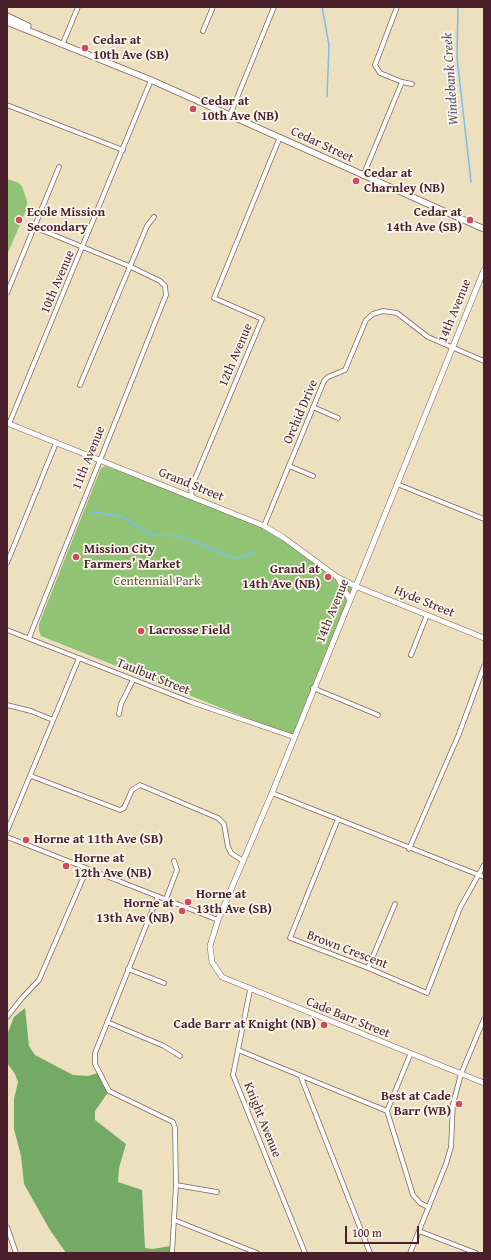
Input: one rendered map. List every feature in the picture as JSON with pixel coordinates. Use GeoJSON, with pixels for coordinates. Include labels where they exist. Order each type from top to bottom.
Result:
{"type":"FeatureCollection","features":[{"type":"Feature","properties":{"kind":"main road","name":"Cedar Street"},"geometry":{"type":"LineString","coordinates":[[7,16],[63,43]]}},
{"type":"Feature","properties":{"kind":"main road","name":"Cedar Street"},"geometry":{"type":"LineString","coordinates":[[7,22],[63,43],[150,80],[280,137],[363,176],[484,228]]}},
{"type":"Feature","properties":{"kind":"street"},"geometry":{"type":"LineString","coordinates":[[63,43],[78,7]]}},
{"type":"Feature","properties":{"kind":"street"},"geometry":{"type":"LineString","coordinates":[[203,31],[213,7]]}},
{"type":"Feature","properties":{"kind":"street"},"geometry":{"type":"LineString","coordinates":[[230,115],[274,7]]}},
{"type":"Feature","properties":{"kind":"street"},"geometry":{"type":"LineString","coordinates":[[397,7],[375,64],[380,73],[402,82],[412,84]]}},
{"type":"Feature","properties":{"kind":"street","name":"10th Avenue"},"geometry":{"type":"LineString","coordinates":[[8,423],[83,247],[150,80]]}},
{"type":"Feature","properties":{"kind":"street"},"geometry":{"type":"LineString","coordinates":[[363,176],[402,82]]}},
{"type":"Feature","properties":{"kind":"street"},"geometry":{"type":"LineString","coordinates":[[7,105],[123,150]]}},
{"type":"Feature","properties":{"kind":"street","name":"12th Avenue"},"geometry":{"type":"LineString","coordinates":[[192,497],[191,488],[262,319],[214,298],[280,137]]}},
{"type":"Feature","properties":{"kind":"street"},"geometry":{"type":"LineString","coordinates":[[7,293],[59,167]]}},
{"type":"Feature","properties":{"kind":"street"},"geometry":{"type":"LineString","coordinates":[[80,385],[147,226],[154,217]]}},
{"type":"Feature","properties":{"kind":"street"},"geometry":{"type":"LineString","coordinates":[[34,227],[130,266]]}},
{"type":"Feature","properties":{"kind":"street","name":"11th Avenue"},"geometry":{"type":"LineString","coordinates":[[29,638],[99,459],[166,295],[165,286],[160,281],[130,266]]}},
{"type":"Feature","properties":{"kind":"street","name":"14th Avenue"},"geometry":{"type":"LineString","coordinates":[[212,962],[210,946],[218,920],[272,793],[313,688],[484,270]]}},
{"type":"Feature","properties":{"kind":"street","name":"Orchid Drive"},"geometry":{"type":"LineString","coordinates":[[264,526],[326,379],[346,368],[366,320],[376,312],[383,311],[397,313],[424,335],[484,361]]}},
{"type":"Feature","properties":{"kind":"street"},"geometry":{"type":"LineString","coordinates":[[313,407],[338,418]]}},
{"type":"Feature","properties":{"kind":"street","name":"Grand Street"},"geometry":{"type":"LineString","coordinates":[[8,423],[264,526],[284,538],[337,577],[356,586]]}},
{"type":"Feature","properties":{"kind":"street"},"geometry":{"type":"LineString","coordinates":[[7,563],[56,443]]}},
{"type":"Feature","properties":{"kind":"street"},"geometry":{"type":"LineString","coordinates":[[289,466],[313,476]]}},
{"type":"Feature","properties":{"kind":"street"},"geometry":{"type":"LineString","coordinates":[[397,484],[484,519]]}},
{"type":"Feature","properties":{"kind":"street"},"geometry":{"type":"LineString","coordinates":[[337,577],[350,600]]}},
{"type":"Feature","properties":{"kind":"street","name":"Hyde Street"},"geometry":{"type":"LineString","coordinates":[[356,586],[484,638]]}},
{"type":"Feature","properties":{"kind":"street"},"geometry":{"type":"LineString","coordinates":[[411,655],[427,615]]}},
{"type":"Feature","properties":{"kind":"street","name":"Taulbut Street"},"geometry":{"type":"LineString","coordinates":[[7,630],[191,702],[294,737]]}},
{"type":"Feature","properties":{"kind":"street"},"geometry":{"type":"LineString","coordinates":[[7,831],[79,658]]}},
{"type":"Feature","properties":{"kind":"street"},"geometry":{"type":"LineString","coordinates":[[409,848],[459,734],[484,666]]}},
{"type":"Feature","properties":{"kind":"street"},"geometry":{"type":"LineString","coordinates":[[120,714],[121,704],[133,680]]}},
{"type":"Feature","properties":{"kind":"street"},"geometry":{"type":"LineString","coordinates":[[313,688],[378,715]]}},
{"type":"Feature","properties":{"kind":"street"},"geometry":{"type":"LineString","coordinates":[[7,706],[31,711],[53,720]]}},
{"type":"Feature","properties":{"kind":"street"},"geometry":{"type":"LineString","coordinates":[[31,776],[116,810],[124,808],[136,787],[140,785],[218,818],[224,824],[228,847],[231,853],[243,861]]}},
{"type":"Feature","properties":{"kind":"street"},"geometry":{"type":"LineString","coordinates":[[272,793],[482,876],[484,865]]}},
{"type":"Feature","properties":{"kind":"street","name":"Brown Crescent"},"geometry":{"type":"LineString","coordinates":[[338,819],[290,938],[427,992],[460,908],[482,876]]}},
{"type":"Feature","properties":{"kind":"street"},"geometry":{"type":"LineString","coordinates":[[7,837],[218,920]]}},
{"type":"Feature","properties":{"kind":"street"},"geometry":{"type":"LineString","coordinates":[[166,899],[177,870],[174,862]]}},
{"type":"Feature","properties":{"kind":"street"},"geometry":{"type":"LineString","coordinates":[[7,1017],[39,980],[88,868]]}},
{"type":"Feature","properties":{"kind":"street"},"geometry":{"type":"LineString","coordinates":[[158,896],[107,1022],[95,1054],[95,1064],[109,1091],[173,1122],[175,1128],[176,1185],[171,1246],[172,1253]]}},
{"type":"Feature","properties":{"kind":"street"},"geometry":{"type":"LineString","coordinates":[[368,968],[395,904]]}},
{"type":"Feature","properties":{"kind":"street","name":"Cade Barr Street"},"geometry":{"type":"LineString","coordinates":[[212,962],[222,977],[250,990],[410,1055],[484,1083]]}},
{"type":"Feature","properties":{"kind":"street"},"geometry":{"type":"LineString","coordinates":[[128,969],[164,984]]}},
{"type":"Feature","properties":{"kind":"street","name":"Knight Avenue"},"geometry":{"type":"LineString","coordinates":[[250,990],[234,1075],[305,1253]]}},
{"type":"Feature","properties":{"kind":"street"},"geometry":{"type":"LineString","coordinates":[[410,1253],[446,1164],[451,1147],[453,1104],[461,1074],[484,1019]]}},
{"type":"Feature","properties":{"kind":"street"},"geometry":{"type":"LineString","coordinates":[[107,1022],[164,1046],[180,1056]]}},
{"type":"Feature","properties":{"kind":"street"},"geometry":{"type":"LineString","coordinates":[[238,1050],[387,1111]]}},
{"type":"Feature","properties":{"kind":"street"},"geometry":{"type":"LineString","coordinates":[[410,1055],[387,1111],[413,1196],[420,1203],[428,1207]]}},
{"type":"Feature","properties":{"kind":"street"},"geometry":{"type":"LineString","coordinates":[[301,1076],[370,1253]]}},
{"type":"Feature","properties":{"kind":"street"},"geometry":{"type":"LineString","coordinates":[[176,1185],[217,1192]]}},
{"type":"Feature","properties":{"kind":"street"},"geometry":{"type":"LineString","coordinates":[[174,1220],[257,1253]]}},
{"type":"Feature","properties":{"kind":"street"},"geometry":{"type":"LineString","coordinates":[[7,1227],[16,1253]]}},
{"type":"Feature","properties":{"kind":"street"},"geometry":{"type":"LineString","coordinates":[[419,1231],[476,1253]]}},
{"type":"Feature","properties":{"kind":"green space"},"geometry":{"type":"Polygon","coordinates":[[[7,179],[17,182],[22,186],[27,201],[27,208],[7,255],[7,179]]]}},
{"type":"Feature","properties":{"kind":"green space","name":"Centennial Park"},"geometry":{"type":"Polygon","coordinates":[[[105,466],[187,495],[264,526],[355,586],[294,737],[41,636],[39,624],[101,468],[105,466]]]}},
{"type":"Feature","properties":{"kind":"green space"},"geometry":{"type":"Polygon","coordinates":[[[25,1008],[29,1046],[35,1055],[73,1075],[88,1076],[98,1073],[109,1091],[95,1111],[95,1120],[126,1144],[119,1168],[118,1182],[142,1190],[145,1248],[152,1249],[171,1246],[172,1253],[66,1253],[50,1230],[24,1184],[21,1156],[14,1129],[14,1099],[18,1082],[15,1074],[7,1063],[7,1035],[14,1017],[25,1008]]]}},
{"type":"Feature","properties":{"kind":"waterway"},"geometry":{"type":"LineString","coordinates":[[322,7],[329,45],[327,97]]}},
{"type":"Feature","properties":{"kind":"waterway","name":"Windebank Creek"},"geometry":{"type":"LineString","coordinates":[[458,7],[457,57],[471,182]]}},
{"type":"Feature","properties":{"kind":"waterway"},"geometry":{"type":"LineString","coordinates":[[91,512],[121,516],[151,535],[181,536],[233,558],[245,557],[253,552]]}},
{"type":"Feature","properties":{"kind":"place","name":"Cedar at 10th Ave (SB)"},"geometry":{"type":"Point","coordinates":[85,48]}},
{"type":"Feature","properties":{"kind":"place","name":"Cedar at 10th Ave (NB)"},"geometry":{"type":"Point","coordinates":[193,109]}},
{"type":"Feature","properties":{"kind":"place","name":"Cedar at Charnley (NB)"},"geometry":{"type":"Point","coordinates":[356,181]}},
{"type":"Feature","properties":{"kind":"place","name":"Ecole Mission Secondary"},"geometry":{"type":"Point","coordinates":[19,220]}},
{"type":"Feature","properties":{"kind":"place","name":"Cedar at 14th Ave (SB)"},"geometry":{"type":"Point","coordinates":[470,220]}},
{"type":"Feature","properties":{"kind":"place","name":"Mission City Farmers’ Market"},"geometry":{"type":"Point","coordinates":[76,557]}},
{"type":"Feature","properties":{"kind":"place","name":"Grand at 14th Ave (NB)"},"geometry":{"type":"Point","coordinates":[328,577]}},
{"type":"Feature","properties":{"kind":"place","name":"Lacrosse Field"},"geometry":{"type":"Point","coordinates":[141,631]}},
{"type":"Feature","properties":{"kind":"place","name":"Horne at 11th Ave (SB)"},"geometry":{"type":"Point","coordinates":[26,840]}},
{"type":"Feature","properties":{"kind":"place","name":"Horne at 12th Ave (NB)"},"geometry":{"type":"Point","coordinates":[66,866]}},
{"type":"Feature","properties":{"kind":"place","name":"Horne at 13th Ave (SB)"},"geometry":{"type":"Point","coordinates":[188,902]}},
{"type":"Feature","properties":{"kind":"place","name":"Horne at 13th Ave (NB)"},"geometry":{"type":"Point","coordinates":[182,911]}},
{"type":"Feature","properties":{"kind":"place","name":"Cade Barr at Knight (NB)"},"geometry":{"type":"Point","coordinates":[324,1025]}},
{"type":"Feature","properties":{"kind":"place","name":"Best at Cade Barr (WB)"},"geometry":{"type":"Point","coordinates":[459,1104]}}]}
